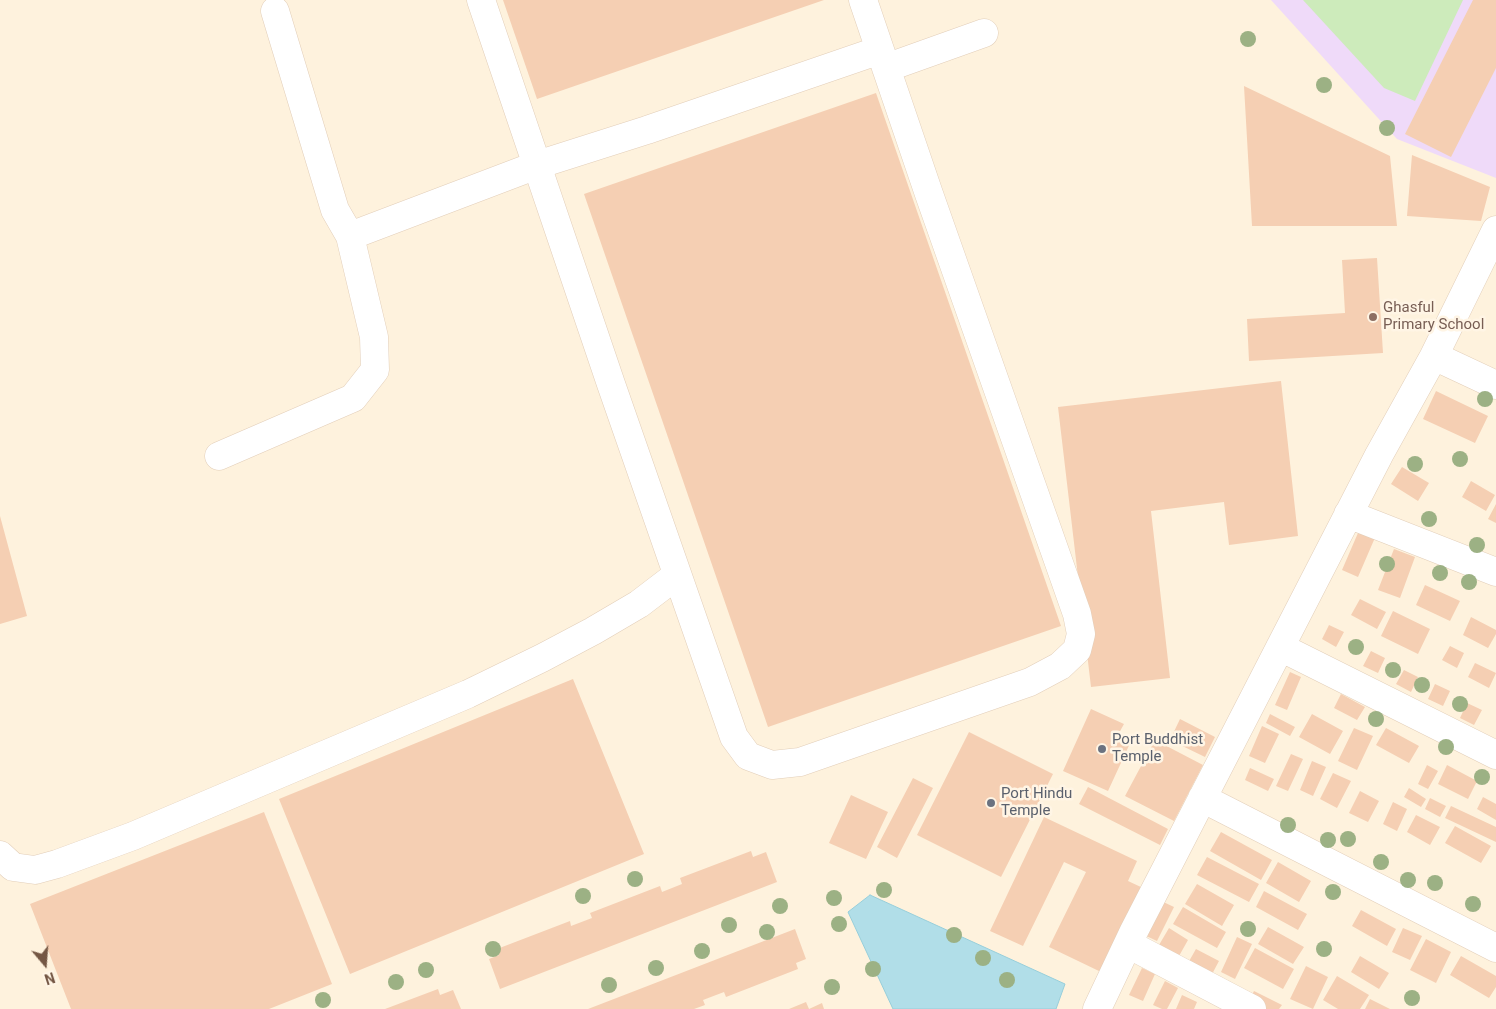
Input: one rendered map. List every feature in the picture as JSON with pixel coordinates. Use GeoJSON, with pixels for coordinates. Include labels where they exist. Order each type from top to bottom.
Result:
{"type":"FeatureCollection","features":[{"type":"Feature","properties":{"kind":"street"},"geometry":{"type":"LineString","coordinates":[[481,0],[677,575],[734,736],[748,756],[772,765],[800,762],[1030,682],[1060,666],[1077,650],[1080,634],[1077,614],[929,194],[863,0]]}},
{"type":"Feature","properties":{"kind":"street"},"geometry":{"type":"LineString","coordinates":[[219,456],[353,398],[375,370],[374,337],[350,236],[335,210],[275,11]]}},
{"type":"Feature","properties":{"kind":"street"},"geometry":{"type":"LineString","coordinates":[[350,236],[537,165],[883,59],[984,32]]}},
{"type":"Feature","properties":{"kind":"street"},"geometry":{"type":"LineString","coordinates":[[1097,1009],[1202,798],[1348,514],[1434,356],[1496,230]]}},
{"type":"Feature","properties":{"kind":"street"},"geometry":{"type":"LineString","coordinates":[[1434,356],[1496,385]]}},
{"type":"Feature","properties":{"kind":"street"},"geometry":{"type":"LineString","coordinates":[[1348,514],[1496,572]]}},
{"type":"Feature","properties":{"kind":"street"},"geometry":{"type":"LineString","coordinates":[[0,855],[13,866],[35,870],[64,862],[150,828],[468,694],[593,631],[639,604],[677,575]]}},
{"type":"Feature","properties":{"kind":"street"},"geometry":{"type":"LineString","coordinates":[[1280,647],[1496,755]]}},
{"type":"Feature","properties":{"kind":"street"},"geometry":{"type":"LineString","coordinates":[[1202,798],[1496,948]]}},
{"type":"Feature","properties":{"kind":"street"},"geometry":{"type":"LineString","coordinates":[[1128,944],[1252,1009]]}},
{"type":"Feature","properties":{"kind":"shaded area"},"geometry":{"type":"Polygon","coordinates":[[[1271,0],[1496,0],[1496,178],[1397,139],[1271,0]]]}},
{"type":"Feature","properties":{"kind":"green space"},"geometry":{"type":"Polygon","coordinates":[[[1303,0],[1463,0],[1415,101],[1384,88],[1303,0]]]}},
{"type":"Feature","properties":{"kind":"water"},"geometry":{"type":"Polygon","coordinates":[[[870,895],[1065,984],[1056,1009],[893,1009],[848,912],[870,895]]]}},
{"type":"Feature","properties":{"kind":"building"},"geometry":{"type":"Polygon","coordinates":[[[503,0],[824,0],[537,99],[503,0]]]}},
{"type":"Feature","properties":{"kind":"building"},"geometry":{"type":"Polygon","coordinates":[[[1473,0],[1496,0],[1496,68],[1451,157],[1405,134],[1473,0]]]}},
{"type":"Feature","properties":{"kind":"building"},"geometry":{"type":"Polygon","coordinates":[[[1244,86],[1390,156],[1397,226],[1252,226],[1244,86]]]}},
{"type":"Feature","properties":{"kind":"building"},"geometry":{"type":"Polygon","coordinates":[[[876,93],[1061,626],[768,727],[584,194],[876,93]]]}},
{"type":"Feature","properties":{"kind":"building"},"geometry":{"type":"Polygon","coordinates":[[[1412,155],[1490,187],[1481,221],[1407,216],[1412,155]]]}},
{"type":"Feature","properties":{"kind":"building"},"geometry":{"type":"Polygon","coordinates":[[[1377,258],[1383,353],[1249,361],[1247,319],[1345,313],[1342,260],[1377,258]]]}},
{"type":"Feature","properties":{"kind":"building"},"geometry":{"type":"Polygon","coordinates":[[[1281,381],[1298,536],[1229,545],[1224,502],[1151,511],[1170,678],[1091,687],[1058,407],[1281,381]]]}},
{"type":"Feature","properties":{"kind":"building"},"geometry":{"type":"Polygon","coordinates":[[[1436,391],[1488,416],[1475,443],[1423,419],[1436,391]]]}},
{"type":"Feature","properties":{"kind":"building"},"geometry":{"type":"Polygon","coordinates":[[[1402,467],[1429,483],[1418,501],[1391,484],[1402,467]]]}},
{"type":"Feature","properties":{"kind":"building"},"geometry":{"type":"Polygon","coordinates":[[[1471,481],[1495,495],[1486,511],[1462,497],[1471,481]]]}},
{"type":"Feature","properties":{"kind":"building"},"geometry":{"type":"Polygon","coordinates":[[[1496,504],[1496,523],[1488,519],[1496,504]]]}},
{"type":"Feature","properties":{"kind":"building"},"geometry":{"type":"Polygon","coordinates":[[[0,516],[27,616],[0,624],[0,516]]]}},
{"type":"Feature","properties":{"kind":"building"},"geometry":{"type":"Polygon","coordinates":[[[1361,526],[1377,533],[1358,577],[1342,570],[1361,526]]]}},
{"type":"Feature","properties":{"kind":"building"},"geometry":{"type":"Polygon","coordinates":[[[1394,549],[1415,557],[1400,598],[1378,590],[1394,549]]]}},
{"type":"Feature","properties":{"kind":"building"},"geometry":{"type":"Polygon","coordinates":[[[1425,585],[1460,601],[1450,621],[1416,605],[1425,585]]]}},
{"type":"Feature","properties":{"kind":"building"},"geometry":{"type":"Polygon","coordinates":[[[1360,599],[1386,612],[1377,629],[1351,615],[1360,599]]]}},
{"type":"Feature","properties":{"kind":"building"},"geometry":{"type":"Polygon","coordinates":[[[1393,611],[1430,629],[1418,654],[1381,636],[1393,611]]]}},
{"type":"Feature","properties":{"kind":"building"},"geometry":{"type":"Polygon","coordinates":[[[1471,617],[1496,630],[1496,634],[1488,648],[1463,635],[1471,617]]]}},
{"type":"Feature","properties":{"kind":"building"},"geometry":{"type":"Polygon","coordinates":[[[1329,625],[1344,632],[1336,647],[1322,639],[1329,625]]]}},
{"type":"Feature","properties":{"kind":"building"},"geometry":{"type":"Polygon","coordinates":[[[1450,646],[1464,653],[1457,668],[1442,660],[1450,646]]]}},
{"type":"Feature","properties":{"kind":"building"},"geometry":{"type":"Polygon","coordinates":[[[1371,651],[1385,658],[1378,673],[1363,666],[1371,651]]]}},
{"type":"Feature","properties":{"kind":"building"},"geometry":{"type":"Polygon","coordinates":[[[1475,663],[1496,673],[1489,688],[1468,677],[1475,663]]]}},
{"type":"Feature","properties":{"kind":"building"},"geometry":{"type":"Polygon","coordinates":[[[1404,670],[1418,677],[1411,692],[1396,684],[1404,670]]]}},
{"type":"Feature","properties":{"kind":"building"},"geometry":{"type":"Polygon","coordinates":[[[1290,672],[1301,677],[1287,710],[1275,705],[1290,672]]]}},
{"type":"Feature","properties":{"kind":"building"},"geometry":{"type":"Polygon","coordinates":[[[573,679],[644,854],[350,974],[279,799],[573,679]]]}},
{"type":"Feature","properties":{"kind":"building"},"geometry":{"type":"Polygon","coordinates":[[[1435,684],[1450,691],[1443,706],[1428,699],[1435,684]]]}},
{"type":"Feature","properties":{"kind":"building"},"geometry":{"type":"Polygon","coordinates":[[[1341,694],[1365,707],[1357,720],[1334,708],[1341,694]]]}},
{"type":"Feature","properties":{"kind":"building"},"geometry":{"type":"Polygon","coordinates":[[[1467,703],[1482,710],[1474,725],[1460,718],[1467,703]]]}},
{"type":"Feature","properties":{"kind":"building"},"geometry":{"type":"Polygon","coordinates":[[[1091,709],[1124,724],[1119,733],[1132,739],[1108,791],[1063,771],[1091,709]]]}},
{"type":"Feature","properties":{"kind":"building"},"geometry":{"type":"Polygon","coordinates":[[[1270,714],[1295,727],[1290,736],[1266,723],[1270,714]]]}},
{"type":"Feature","properties":{"kind":"building"},"geometry":{"type":"Polygon","coordinates":[[[1312,714],[1343,731],[1330,754],[1299,737],[1312,714]]]}},
{"type":"Feature","properties":{"kind":"building"},"geometry":{"type":"Polygon","coordinates":[[[1180,719],[1215,737],[1205,757],[1170,740],[1180,719]]]}},
{"type":"Feature","properties":{"kind":"building"},"geometry":{"type":"Polygon","coordinates":[[[1262,726],[1279,734],[1265,763],[1249,756],[1262,726]]]}},
{"type":"Feature","properties":{"kind":"building"},"geometry":{"type":"Polygon","coordinates":[[[1354,728],[1373,736],[1357,770],[1338,761],[1354,728]]]}},
{"type":"Feature","properties":{"kind":"building"},"geometry":{"type":"Polygon","coordinates":[[[1386,728],[1419,746],[1409,763],[1376,745],[1386,728]]]}},
{"type":"Feature","properties":{"kind":"building"},"geometry":{"type":"Polygon","coordinates":[[[969,732],[1053,774],[1001,877],[917,835],[969,732]]]}},
{"type":"Feature","properties":{"kind":"building"},"geometry":{"type":"Polygon","coordinates":[[[1155,740],[1203,765],[1174,821],[1125,796],[1155,740]]]}},
{"type":"Feature","properties":{"kind":"building"},"geometry":{"type":"Polygon","coordinates":[[[1291,754],[1303,759],[1288,791],[1276,786],[1291,754]]]}},
{"type":"Feature","properties":{"kind":"building"},"geometry":{"type":"Polygon","coordinates":[[[1312,761],[1326,767],[1313,796],[1300,790],[1312,761]]]}},
{"type":"Feature","properties":{"kind":"building"},"geometry":{"type":"Polygon","coordinates":[[[1427,765],[1438,771],[1428,789],[1418,784],[1427,765]]]}},
{"type":"Feature","properties":{"kind":"building"},"geometry":{"type":"Polygon","coordinates":[[[1447,765],[1477,781],[1468,799],[1438,784],[1447,765]]]}},
{"type":"Feature","properties":{"kind":"building"},"geometry":{"type":"Polygon","coordinates":[[[1250,768],[1274,779],[1268,791],[1245,780],[1250,768]]]}},
{"type":"Feature","properties":{"kind":"building"},"geometry":{"type":"Polygon","coordinates":[[[1333,773],[1351,781],[1337,808],[1320,799],[1333,773]]]}},
{"type":"Feature","properties":{"kind":"building"},"geometry":{"type":"Polygon","coordinates":[[[913,778],[933,788],[897,858],[877,847],[913,778]]]}},
{"type":"Feature","properties":{"kind":"building"},"geometry":{"type":"Polygon","coordinates":[[[1088,787],[1168,829],[1160,845],[1079,804],[1088,787]]]}},
{"type":"Feature","properties":{"kind":"building"},"geometry":{"type":"Polygon","coordinates":[[[1409,788],[1426,799],[1421,807],[1404,797],[1409,788]]]}},
{"type":"Feature","properties":{"kind":"building"},"geometry":{"type":"Polygon","coordinates":[[[1360,791],[1379,801],[1368,822],[1349,813],[1360,791]]]}},
{"type":"Feature","properties":{"kind":"building"},"geometry":{"type":"Polygon","coordinates":[[[851,795],[888,812],[866,859],[829,843],[851,795]]]}},
{"type":"Feature","properties":{"kind":"building"},"geometry":{"type":"Polygon","coordinates":[[[1483,797],[1496,804],[1496,820],[1477,809],[1483,797]]]}},
{"type":"Feature","properties":{"kind":"building"},"geometry":{"type":"Polygon","coordinates":[[[1430,798],[1446,806],[1440,817],[1425,809],[1430,798]]]}},
{"type":"Feature","properties":{"kind":"building"},"geometry":{"type":"Polygon","coordinates":[[[1393,802],[1407,809],[1397,831],[1383,824],[1393,802]]]}},
{"type":"Feature","properties":{"kind":"building"},"geometry":{"type":"Polygon","coordinates":[[[1451,806],[1496,827],[1496,842],[1445,818],[1451,806]]]}},
{"type":"Feature","properties":{"kind":"building"},"geometry":{"type":"Polygon","coordinates":[[[264,812],[332,984],[269,1009],[71,1009],[30,904],[264,812]]]}},
{"type":"Feature","properties":{"kind":"building"},"geometry":{"type":"Polygon","coordinates":[[[1416,815],[1440,827],[1430,845],[1407,832],[1416,815]]]}},
{"type":"Feature","properties":{"kind":"building"},"geometry":{"type":"Polygon","coordinates":[[[1044,817],[1137,861],[1128,881],[1143,888],[1101,972],[1049,947],[1086,872],[1064,862],[1023,946],[990,931],[1044,817]]]}},
{"type":"Feature","properties":{"kind":"building"},"geometry":{"type":"Polygon","coordinates":[[[1455,826],[1491,846],[1481,863],[1445,843],[1455,826]]]}},
{"type":"Feature","properties":{"kind":"building"},"geometry":{"type":"Polygon","coordinates":[[[1221,832],[1272,860],[1261,880],[1210,851],[1221,832]]]}},
{"type":"Feature","properties":{"kind":"building"},"geometry":{"type":"Polygon","coordinates":[[[751,851],[753,857],[766,852],[777,882],[500,989],[489,959],[499,955],[497,949],[570,921],[571,926],[592,918],[590,913],[660,886],[662,892],[682,884],[680,878],[751,851]]]}},
{"type":"Feature","properties":{"kind":"building"},"geometry":{"type":"Polygon","coordinates":[[[1207,857],[1259,884],[1249,902],[1197,875],[1207,857]]]}},
{"type":"Feature","properties":{"kind":"building"},"geometry":{"type":"Polygon","coordinates":[[[1278,862],[1311,881],[1299,902],[1266,883],[1278,862]]]}},
{"type":"Feature","properties":{"kind":"building"},"geometry":{"type":"Polygon","coordinates":[[[1197,884],[1234,905],[1222,926],[1185,904],[1197,884]]]}},
{"type":"Feature","properties":{"kind":"building"},"geometry":{"type":"Polygon","coordinates":[[[1264,891],[1307,914],[1298,930],[1256,907],[1264,891]]]}},
{"type":"Feature","properties":{"kind":"building"},"geometry":{"type":"Polygon","coordinates":[[[1157,899],[1174,907],[1157,941],[1140,933],[1157,899]]]}},
{"type":"Feature","properties":{"kind":"building"},"geometry":{"type":"Polygon","coordinates":[[[1183,907],[1226,932],[1217,948],[1173,924],[1183,907]]]}},
{"type":"Feature","properties":{"kind":"building"},"geometry":{"type":"Polygon","coordinates":[[[1361,910],[1396,929],[1387,946],[1352,926],[1361,910]]]}},
{"type":"Feature","properties":{"kind":"building"},"geometry":{"type":"Polygon","coordinates":[[[1268,927],[1304,947],[1293,964],[1258,944],[1268,927]]]}},
{"type":"Feature","properties":{"kind":"building"},"geometry":{"type":"Polygon","coordinates":[[[1169,928],[1188,940],[1179,956],[1159,945],[1169,928]]]}},
{"type":"Feature","properties":{"kind":"building"},"geometry":{"type":"Polygon","coordinates":[[[1403,928],[1422,936],[1410,960],[1392,952],[1403,928]]]}},
{"type":"Feature","properties":{"kind":"building"},"geometry":{"type":"Polygon","coordinates":[[[795,929],[806,959],[796,963],[798,969],[726,997],[724,992],[703,1000],[705,1005],[694,1009],[588,1009],[795,929]]]}},
{"type":"Feature","properties":{"kind":"building"},"geometry":{"type":"Polygon","coordinates":[[[1237,937],[1252,944],[1235,979],[1221,972],[1237,937]]]}},
{"type":"Feature","properties":{"kind":"building"},"geometry":{"type":"Polygon","coordinates":[[[1426,939],[1451,952],[1436,983],[1410,970],[1426,939]]]}},
{"type":"Feature","properties":{"kind":"building"},"geometry":{"type":"Polygon","coordinates":[[[1255,948],[1294,969],[1283,989],[1244,968],[1255,948]]]}},
{"type":"Feature","properties":{"kind":"building"},"geometry":{"type":"Polygon","coordinates":[[[1196,949],[1219,961],[1211,976],[1188,963],[1196,949]]]}},
{"type":"Feature","properties":{"kind":"building"},"geometry":{"type":"Polygon","coordinates":[[[1360,956],[1389,973],[1379,989],[1351,972],[1360,956]]]}},
{"type":"Feature","properties":{"kind":"building"},"geometry":{"type":"Polygon","coordinates":[[[1461,956],[1496,976],[1496,987],[1489,998],[1450,975],[1461,956]]]}},
{"type":"Feature","properties":{"kind":"building"},"geometry":{"type":"Polygon","coordinates":[[[1306,966],[1328,977],[1313,1009],[1290,999],[1306,966]]]}},
{"type":"Feature","properties":{"kind":"building"},"geometry":{"type":"Polygon","coordinates":[[[1142,968],[1155,974],[1143,1001],[1129,995],[1142,968]]]}},
{"type":"Feature","properties":{"kind":"building"},"geometry":{"type":"Polygon","coordinates":[[[1337,976],[1369,995],[1360,1009],[1338,1009],[1323,1000],[1337,976]]]}},
{"type":"Feature","properties":{"kind":"building"},"geometry":{"type":"Polygon","coordinates":[[[1165,981],[1178,988],[1167,1009],[1162,1009],[1153,1005],[1165,981]]]}},
{"type":"Feature","properties":{"kind":"building"},"geometry":{"type":"Polygon","coordinates":[[[438,989],[440,995],[453,990],[461,1009],[385,1009],[438,989]]]}},
{"type":"Feature","properties":{"kind":"building"},"geometry":{"type":"Polygon","coordinates":[[[1254,991],[1282,1005],[1279,1009],[1260,1009],[1248,1003],[1254,991]]]}},
{"type":"Feature","properties":{"kind":"building"},"geometry":{"type":"Polygon","coordinates":[[[1182,995],[1197,1002],[1194,1009],[1176,1009],[1182,995]]]}},
{"type":"Feature","properties":{"kind":"building"},"geometry":{"type":"Polygon","coordinates":[[[1370,999],[1390,1009],[1365,1009],[1370,999]]]}},
{"type":"Feature","properties":{"kind":"building"},"geometry":{"type":"Polygon","coordinates":[[[806,1002],[809,1009],[789,1009],[806,1002]]]}},
{"type":"Feature","properties":{"kind":"building"},"geometry":{"type":"Polygon","coordinates":[[[822,1003],[824,1009],[809,1009],[822,1003]]]}},
{"type":"Feature","properties":{"kind":"place","name":"Ghasful Primary School"},"geometry":{"type":"Point","coordinates":[1373,317]}},
{"type":"Feature","properties":{"kind":"place","name":"Port Buddhist Temple"},"geometry":{"type":"Point","coordinates":[1102,749]}},
{"type":"Feature","properties":{"kind":"place","name":"Port Hindu Temple"},"geometry":{"type":"Point","coordinates":[991,803]}}]}
